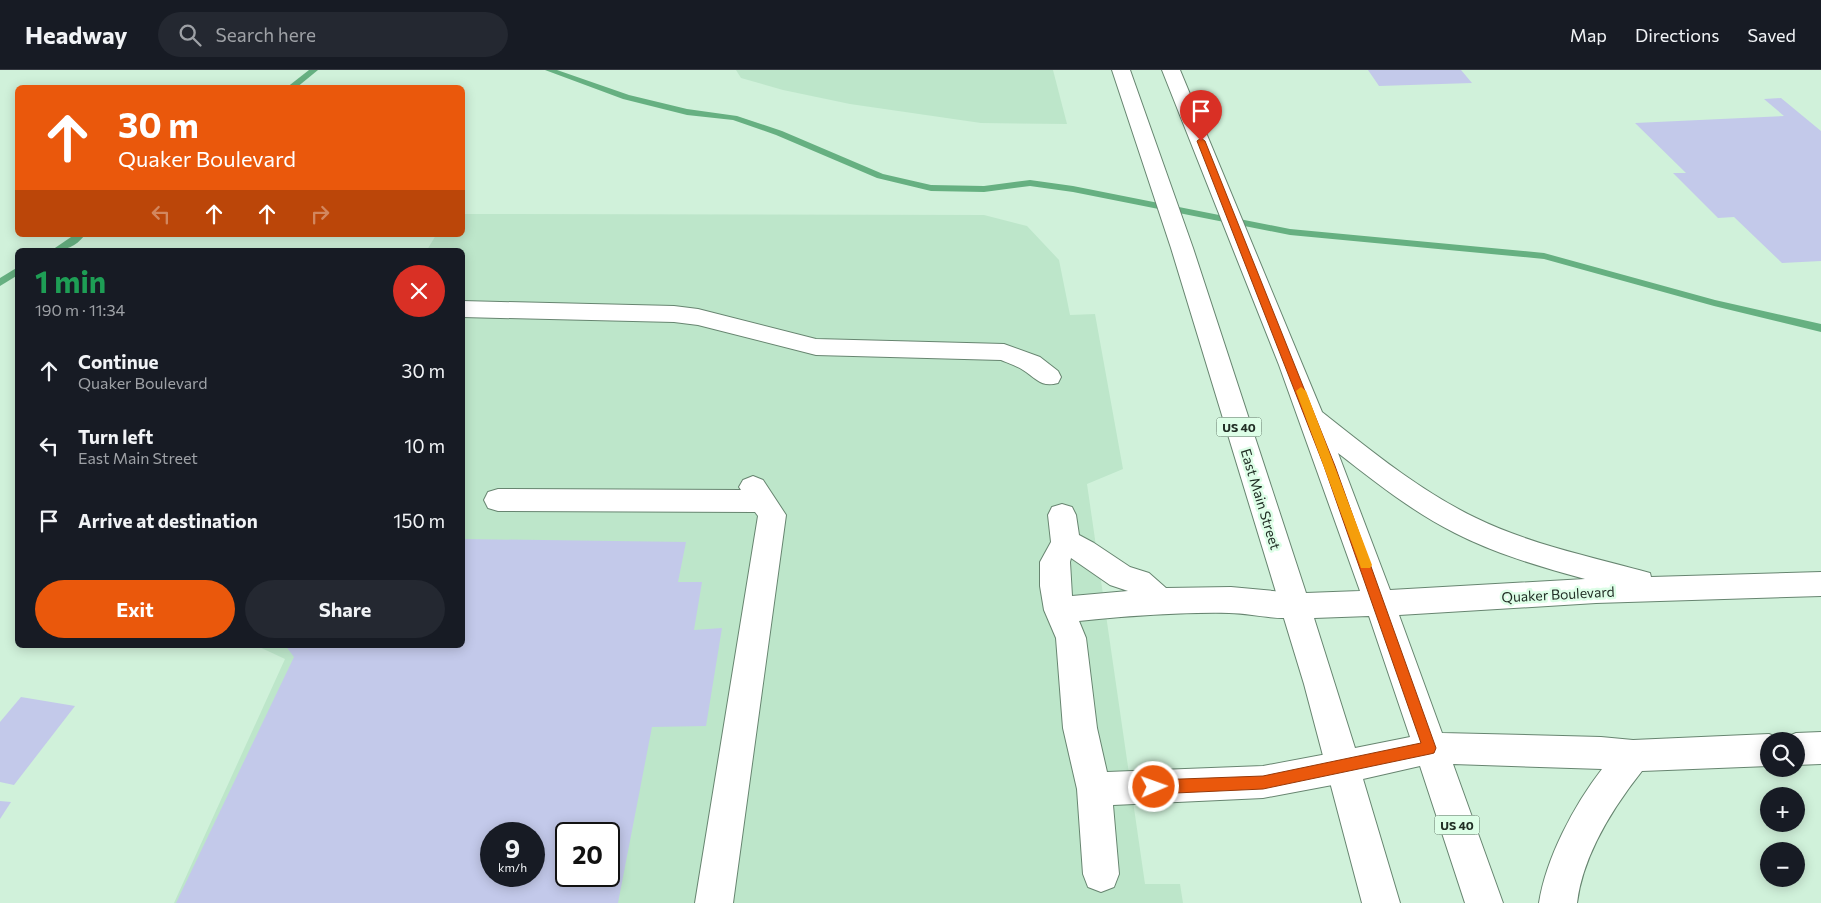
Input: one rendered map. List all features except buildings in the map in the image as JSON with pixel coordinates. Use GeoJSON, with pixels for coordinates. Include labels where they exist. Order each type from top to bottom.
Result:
{"type":"FeatureCollection","features":[{"type":"Feature","properties":{"kind":"main road","name":"East Main Street"},"geometry":{"type":"LineString","coordinates":[[1121,70],[1182,248],[1320,684],[1380,903]]}},
{"type":"Feature","properties":{"kind":"main road","name":"US 40"},"geometry":{"type":"LineString","coordinates":[[1172,70],[1216,175],[1311,416],[1484,903]]}},
{"type":"Feature","properties":{"kind":"main road"},"geometry":{"type":"LineString","coordinates":[[465,308],[674,314],[698,317],[816,347],[1004,352],[1031,363],[1049,378]]}},
{"type":"Feature","properties":{"kind":"main road"},"geometry":{"type":"LineString","coordinates":[[1311,416],[1342,444],[1406,490],[1478,532],[1514,546],[1665,589]]}},
{"type":"Feature","properties":{"kind":"main road"},"geometry":{"type":"LineString","coordinates":[[498,500],[758,494],[772,515],[714,903]]}},
{"type":"Feature","properties":{"kind":"main road"},"geometry":{"type":"LineString","coordinates":[[1101,874],[1094,789],[1080,728],[1072,638],[1059,610],[1055,586],[1055,562],[1063,529],[1084,551],[1120,576],[1138,582],[1160,601]]}},
{"type":"Feature","properties":{"kind":"main road","name":"Quaker Boulevard"},"geometry":{"type":"LineString","coordinates":[[1059,610],[1160,601],[1231,600],[1295,606],[1596,591],[1821,584]]}},
{"type":"Feature","properties":{"kind":"main road"},"geometry":{"type":"LineString","coordinates":[[1094,789],[1263,782],[1430,748],[1601,753],[1633,756],[1760,750]]}},
{"type":"Feature","properties":{"kind":"main road"},"geometry":{"type":"LineString","coordinates":[[1805,749],[1821,748]]}},
{"type":"Feature","properties":{"kind":"main road"},"geometry":{"type":"LineString","coordinates":[[1558,903],[1570,861],[1584,826],[1609,784],[1633,756]]}},
{"type":"Feature","properties":{"kind":"shaded area"},"geometry":{"type":"Polygon","coordinates":[[[736,70],[1053,70],[1067,124],[981,123],[850,104],[783,90],[741,78],[736,70]]]}},
{"type":"Feature","properties":{"kind":"shaded area"},"geometry":{"type":"Polygon","coordinates":[[[465,214],[984,215],[1027,226],[1059,260],[1070,315],[1095,314],[1123,469],[1087,484],[1145,884],[1180,884],[1183,903],[174,903],[285,659],[261,648],[465,648],[465,248],[428,248],[435,237],[465,237],[465,214]]]}},
{"type":"Feature","properties":{"kind":"waterway"},"geometry":{"type":"LineString","coordinates":[[294,85],[314,70]]}},
{"type":"Feature","properties":{"kind":"waterway"},"geometry":{"type":"LineString","coordinates":[[549,70],[626,97],[687,112],[734,118],[779,133],[880,176],[931,188],[984,189],[1030,183],[1073,189],[1290,232],[1544,256],[1714,303],[1821,328]]}},
{"type":"Feature","properties":{"kind":"waterway"},"geometry":{"type":"LineString","coordinates":[[61,248],[78,237]]}},
{"type":"Feature","properties":{"kind":"waterway"},"geometry":{"type":"LineString","coordinates":[[0,283],[15,272]]}},
{"type":"Feature","properties":{"kind":"slow traffic"},"geometry":{"type":"LineString","coordinates":[[1301,391],[1366,565]]}},
{"type":"Feature","properties":{"kind":"route"},"geometry":{"type":"LineString","coordinates":[[1154,787],[1263,782],[1430,748],[1330,466],[1201,141]]}}]}
